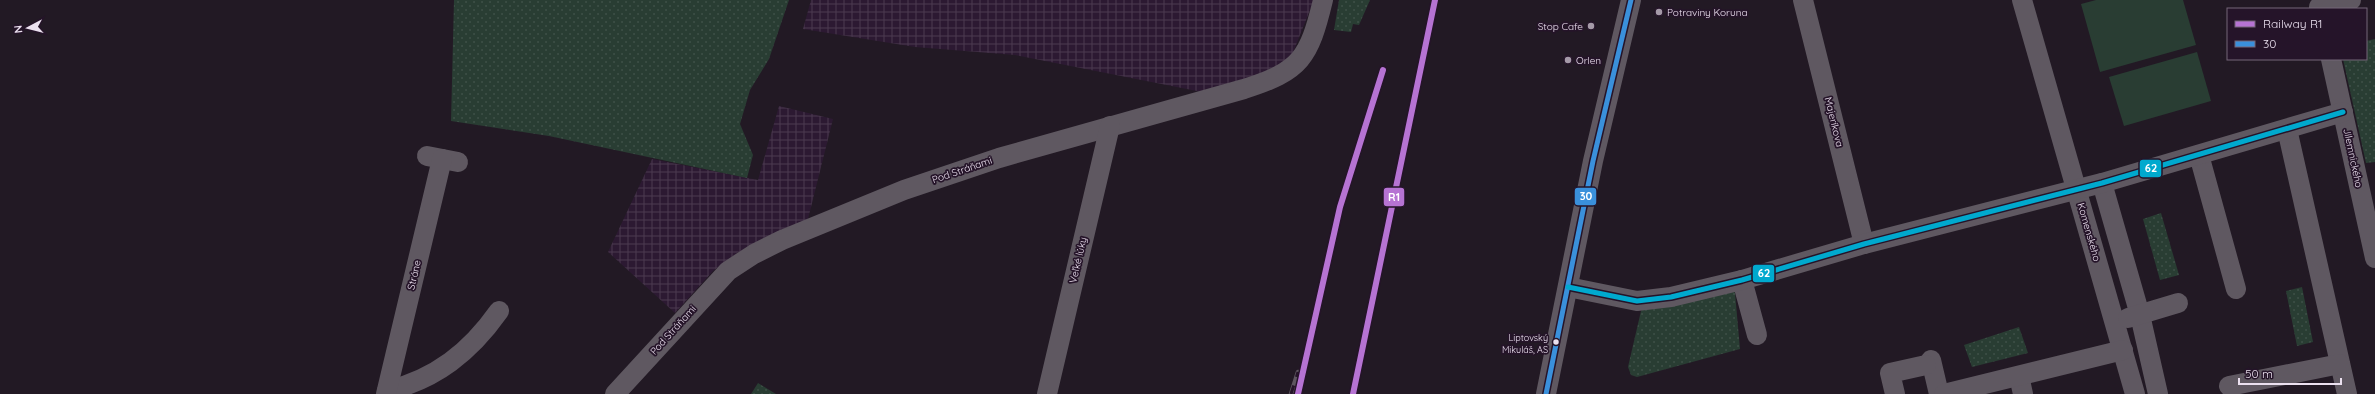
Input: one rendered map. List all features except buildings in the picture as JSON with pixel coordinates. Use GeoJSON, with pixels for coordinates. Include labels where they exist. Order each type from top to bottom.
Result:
{"type":"FeatureCollection","features":[{"type":"Feature","properties":{"kind":"street","name":"Pod Stráňami"},"geometry":{"type":"LineString","coordinates":[[615,394],[728,270],[754,254],[810,227],[904,190],[999,158],[1244,89],[1279,77],[1293,67],[1308,47],[1323,0]]}},
{"type":"Feature","properties":{"kind":"street"},"geometry":{"type":"LineString","coordinates":[[1546,394],[1593,160],[1631,0]]}},
{"type":"Feature","properties":{"kind":"street","name":"Majeríkova"},"geometry":{"type":"LineString","coordinates":[[1803,0],[1864,244]]}},
{"type":"Feature","properties":{"kind":"street","name":"Komenského"},"geometry":{"type":"LineString","coordinates":[[2022,0],[2135,394]]}},
{"type":"Feature","properties":{"kind":"street"},"geometry":{"type":"LineString","coordinates":[[2319,5],[2350,0]]}},
{"type":"Feature","properties":{"kind":"street","name":"Jilemnického"},"geometry":{"type":"LineString","coordinates":[[2331,60],[2374,247]]}},
{"type":"Feature","properties":{"kind":"street"},"geometry":{"type":"LineString","coordinates":[[1568,287],[1646,301],[1671,297],[1742,280],[1864,244],[2102,183],[2343,112]]}},
{"type":"Feature","properties":{"kind":"street","name":"Veľké lúky"},"geometry":{"type":"LineString","coordinates":[[1047,394],[1110,126]]}},
{"type":"Feature","properties":{"kind":"street"},"geometry":{"type":"LineString","coordinates":[[2287,129],[2347,394]]}},
{"type":"Feature","properties":{"kind":"street"},"geometry":{"type":"LineString","coordinates":[[2199,155],[2236,289]]}},
{"type":"Feature","properties":{"kind":"street","name":"Stráne"},"geometry":{"type":"LineString","coordinates":[[386,393],[442,159]]}},
{"type":"Feature","properties":{"kind":"street"},"geometry":{"type":"LineString","coordinates":[[2102,183],[2140,315],[2158,394]]}},
{"type":"Feature","properties":{"kind":"street"},"geometry":{"type":"LineString","coordinates":[[1742,280],[1757,335]]}},
{"type":"Feature","properties":{"kind":"street"},"geometry":{"type":"LineString","coordinates":[[2115,322],[2178,303]]}},
{"type":"Feature","properties":{"kind":"street","name":"Stráne"},"geometry":{"type":"LineString","coordinates":[[386,393],[417,381],[462,354],[475,342],[499,311]]}},
{"type":"Feature","properties":{"kind":"street"},"geometry":{"type":"LineString","coordinates":[[1944,394],[2021,385],[2123,350]]}},
{"type":"Feature","properties":{"kind":"street"},"geometry":{"type":"LineString","coordinates":[[1895,394],[1890,373],[1928,363],[1939,394]]}},
{"type":"Feature","properties":{"kind":"street"},"geometry":{"type":"LineString","coordinates":[[2229,386],[2340,364]]}},
{"type":"Feature","properties":{"kind":"shaded area"},"geometry":{"type":"Polygon","coordinates":[[[811,0],[1314,0],[1290,60],[1263,75],[1202,92],[1015,55],[915,47],[803,29],[811,0]]]}},
{"type":"Feature","properties":{"kind":"shaded area"},"geometry":{"type":"Polygon","coordinates":[[[779,106],[833,119],[808,219],[737,253],[713,271],[675,313],[608,252],[652,159],[758,180],[779,106]]]}},
{"type":"Feature","properties":{"kind":"green space"},"geometry":{"type":"Polygon","coordinates":[[[454,0],[789,0],[769,59],[750,90],[740,124],[753,155],[747,178],[549,136],[451,121],[454,0]]]}},
{"type":"Feature","properties":{"kind":"green space"},"geometry":{"type":"Polygon","coordinates":[[[1339,0],[1370,0],[1359,25],[1353,24],[1351,32],[1334,30],[1339,0]]]}},
{"type":"Feature","properties":{"kind":"green space"},"geometry":{"type":"Polygon","coordinates":[[[2096,0],[2183,0],[2196,45],[2100,72],[2081,4],[2096,0]]]}},
{"type":"Feature","properties":{"kind":"green space"},"geometry":{"type":"Polygon","coordinates":[[[2375,39],[2375,162],[2366,163],[2343,60],[2367,60],[2367,41],[2375,39]]]}},
{"type":"Feature","properties":{"kind":"green space"},"geometry":{"type":"Polygon","coordinates":[[[2197,52],[2211,101],[2124,126],[2109,77],[2197,52]]]}},
{"type":"Feature","properties":{"kind":"green space"},"geometry":{"type":"Polygon","coordinates":[[[2161,213],[2179,275],[2160,280],[2143,219],[2161,213]]]}},
{"type":"Feature","properties":{"kind":"green space"},"geometry":{"type":"Polygon","coordinates":[[[2302,287],[2313,342],[2297,346],[2286,291],[2302,287]]]}},
{"type":"Feature","properties":{"kind":"green space"},"geometry":{"type":"Polygon","coordinates":[[[1732,288],[1735,293],[1740,349],[1637,377],[1631,375],[1628,367],[1641,311],[1646,306],[1732,288]]]}},
{"type":"Feature","properties":{"kind":"green space"},"geometry":{"type":"Polygon","coordinates":[[[2019,327],[2028,353],[1972,367],[1964,345],[2019,327]]]}},
{"type":"Feature","properties":{"kind":"green space"},"geometry":{"type":"Polygon","coordinates":[[[758,383],[776,394],[751,394],[758,383]]]}},
{"type":"Feature","properties":{"kind":"railway"},"geometry":{"type":"LineString","coordinates":[[1298,394],[1340,207],[1383,70]]}},
{"type":"Feature","properties":{"kind":"railway"},"geometry":{"type":"LineString","coordinates":[[1291,394],[1298,372]]}},
{"type":"Feature","properties":{"kind":"rail line","name":"R1"},"geometry":{"type":"LineString","coordinates":[[1353,394],[1435,0]]}},
{"type":"Feature","properties":{"kind":"rail line","name":"R1"},"geometry":{"type":"LineString","coordinates":[[1298,394],[1340,207],[1383,70]]}},
{"type":"Feature","properties":{"kind":"transit line","name":"30"},"geometry":{"type":"LineString","coordinates":[[1546,394],[1593,161],[1631,0]]}},
{"type":"Feature","properties":{"kind":"transit line","name":"62"},"geometry":{"type":"LineString","coordinates":[[1568,287],[1637,301],[1671,297],[1742,280],[1864,244],[2102,183],[2343,112]]}},
{"type":"Feature","properties":{"kind":"place","name":"Potraviny Koruna"},"geometry":{"type":"Point","coordinates":[1659,12]}},
{"type":"Feature","properties":{"kind":"place","name":"Stop Cafe"},"geometry":{"type":"Point","coordinates":[1591,26]}},
{"type":"Feature","properties":{"kind":"place","name":"Orlen"},"geometry":{"type":"Point","coordinates":[1568,60]}},
{"type":"Feature","properties":{"kind":"place","name":"Liptovský Mikuláš, AS"},"geometry":{"type":"Point","coordinates":[1556,342]}}]}
